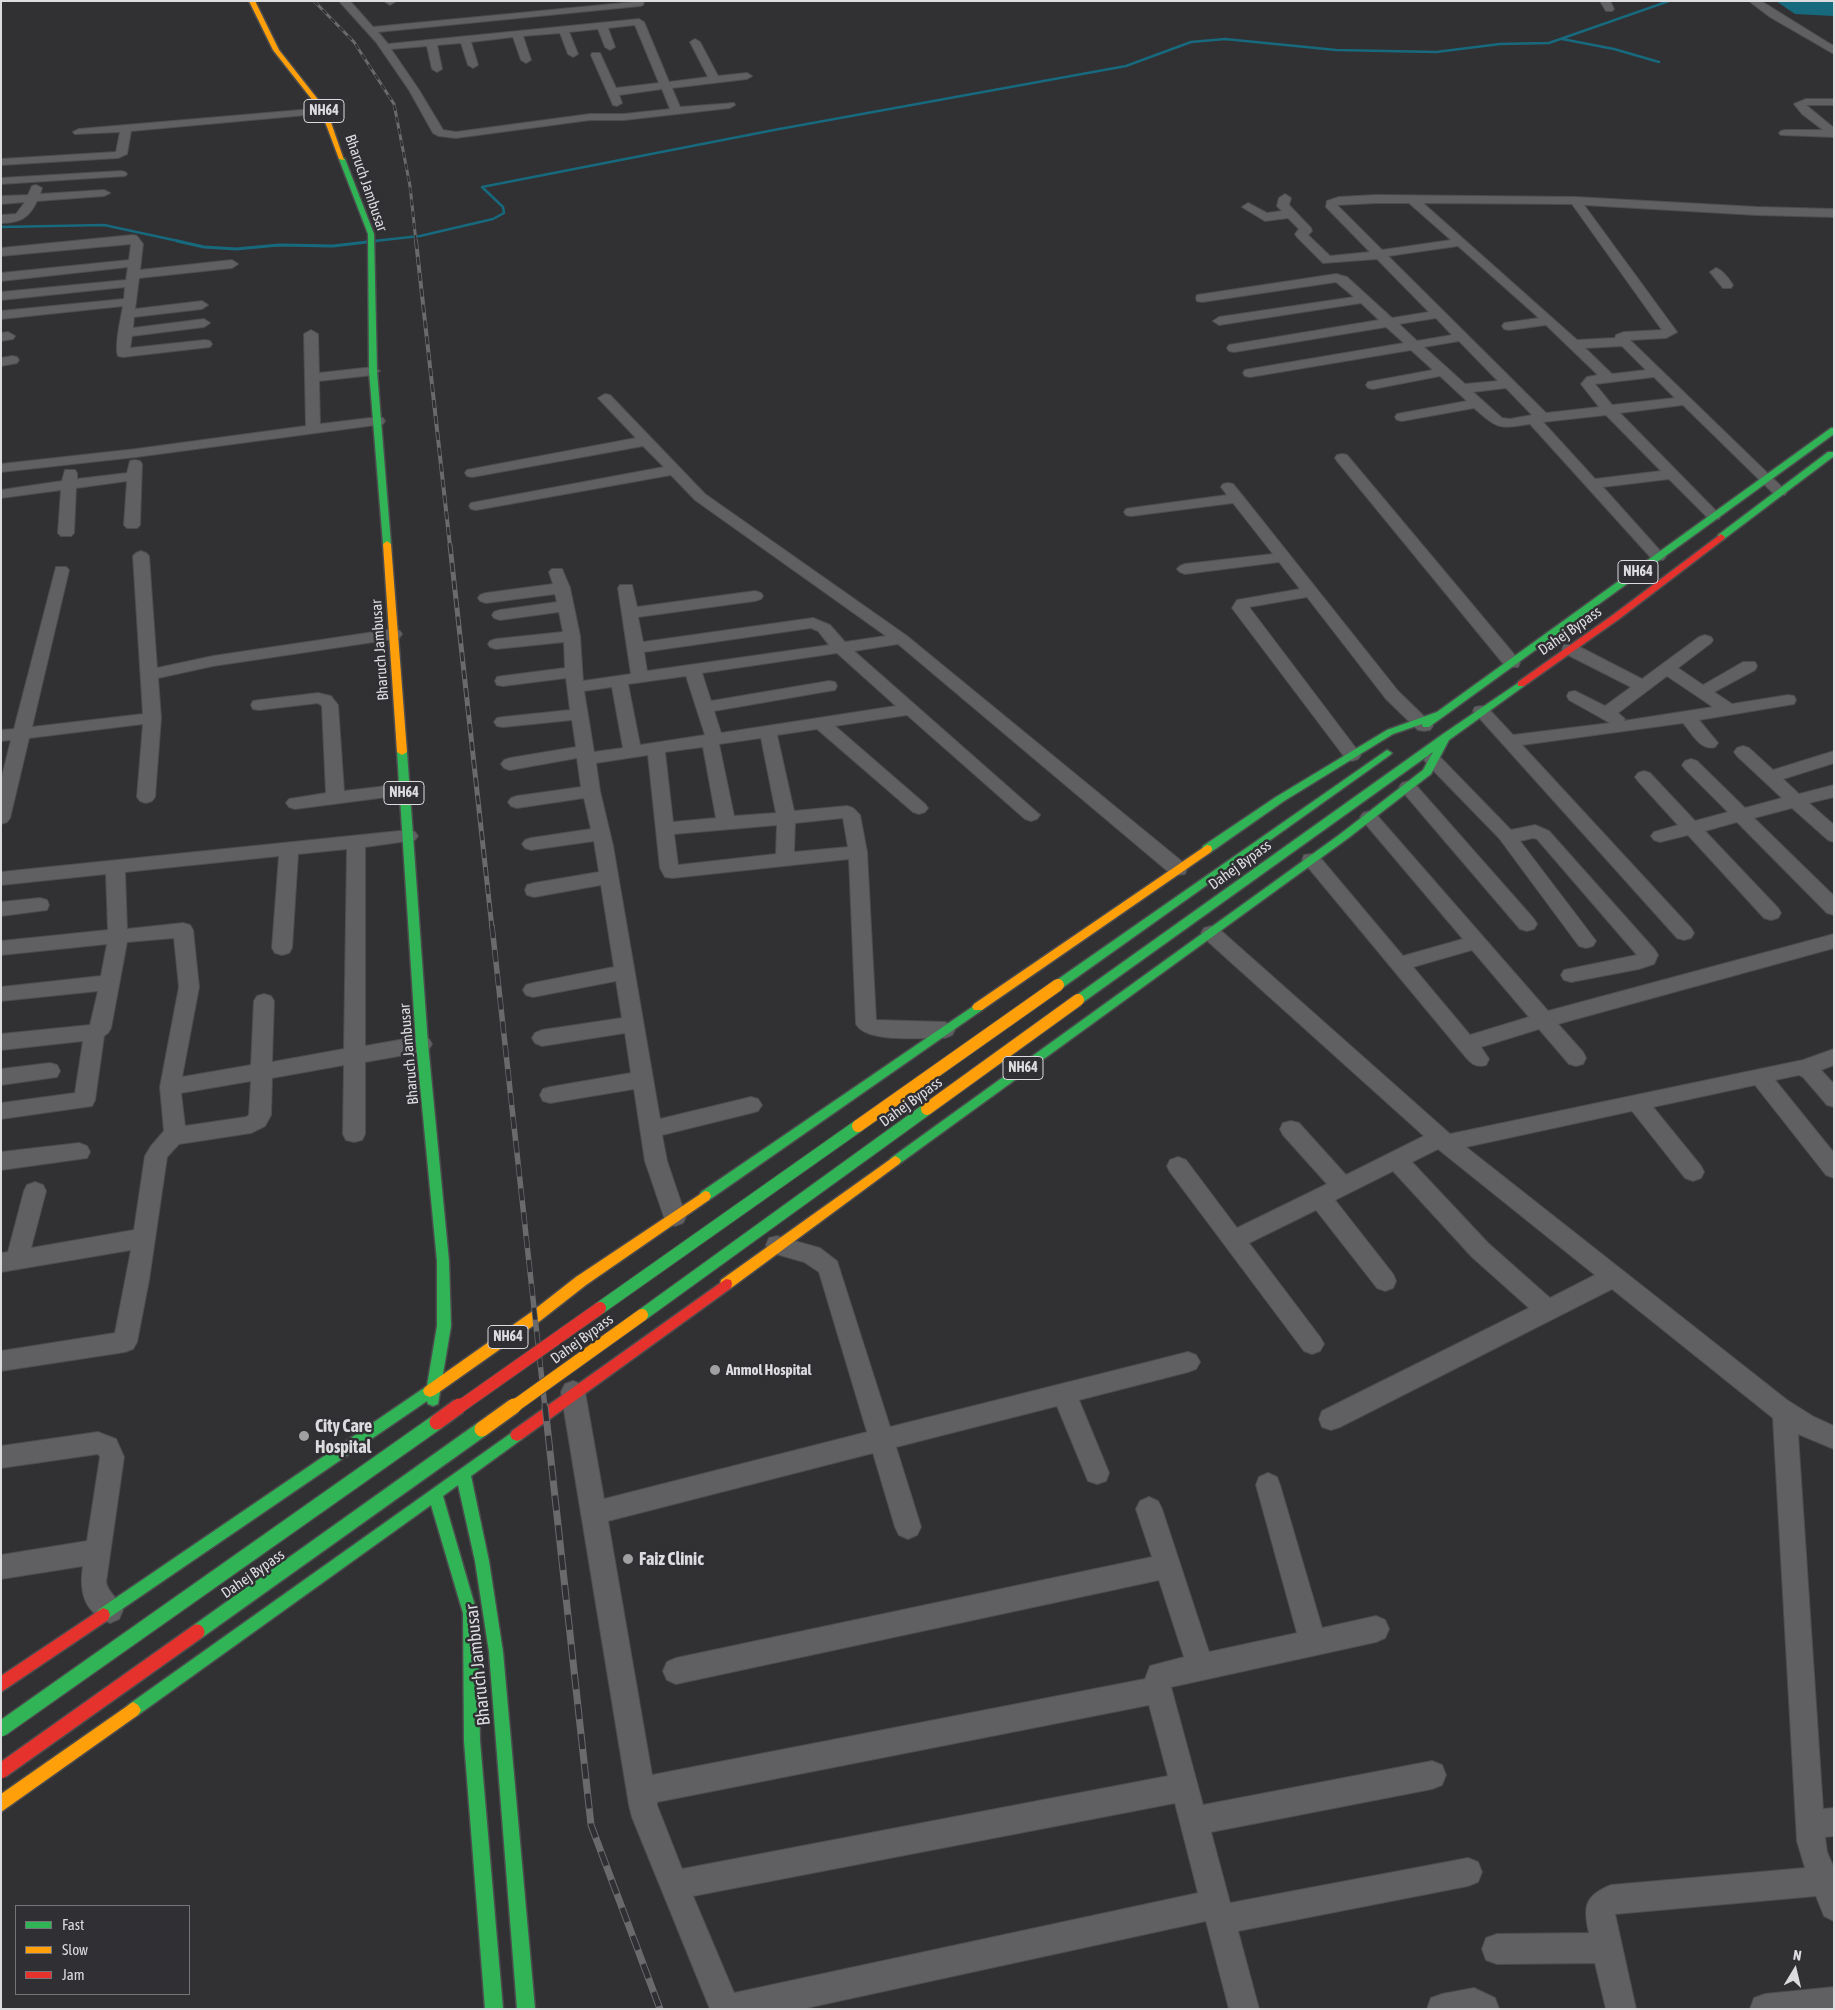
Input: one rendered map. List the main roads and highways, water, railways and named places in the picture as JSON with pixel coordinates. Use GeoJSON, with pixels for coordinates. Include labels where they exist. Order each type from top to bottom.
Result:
{"type":"FeatureCollection","features":[{"type":"Feature","properties":{"kind":"main road","name":"Bharuch Jambusar"},"geometry":{"type":"LineString","coordinates":[[252,1],[276,50],[324,111],[371,234],[373,371],[394,634],[422,1044],[443,1261],[444,1326],[433,1389],[435,1494],[470,1613],[472,1741],[494,2009]]}},
{"type":"Feature","properties":{"kind":"main road","name":"Dahej Bypass"},"geometry":{"type":"LineString","coordinates":[[1445,711],[1834,430]]}},
{"type":"Feature","properties":{"kind":"main road","name":"Dahej Bypass"},"geometry":{"type":"LineString","coordinates":[[1,1771],[512,1408],[1475,715],[1616,616],[1834,452]]}},
{"type":"Feature","properties":{"kind":"main road"},"geometry":{"type":"LineString","coordinates":[[1445,711],[1475,715]]}},
{"type":"Feature","properties":{"kind":"main road","name":"NH64"},"geometry":{"type":"LineString","coordinates":[[433,1389],[466,1371],[581,1281],[1280,799],[1390,732],[1422,724],[1445,711]]}},
{"type":"Feature","properties":{"kind":"main road"},"geometry":{"type":"LineString","coordinates":[[1409,738],[1422,724]]}},
{"type":"Feature","properties":{"kind":"main road","name":"NH64"},"geometry":{"type":"LineString","coordinates":[[435,1494],[573,1392],[1211,933],[1369,817],[1428,772],[1446,736]]}},
{"type":"Feature","properties":{"kind":"main road","name":"Dahej Bypass"},"geometry":{"type":"LineString","coordinates":[[1,1729],[1394,748]]}},
{"type":"Feature","properties":{"kind":"main road","name":"Bharuch Jambusar"},"geometry":{"type":"LineString","coordinates":[[444,1326],[453,1342]]}},
{"type":"Feature","properties":{"kind":"main road","name":"Bharuch Jambusar"},"geometry":{"type":"LineString","coordinates":[[466,1371],[463,1474],[482,1560],[496,1652],[526,2009]]}},
{"type":"Feature","properties":{"kind":"main road"},"geometry":{"type":"LineString","coordinates":[[1,1685],[433,1389]]}},
{"type":"Feature","properties":{"kind":"main road"},"geometry":{"type":"LineString","coordinates":[[1,1804],[435,1494]]}},
{"type":"Feature","properties":{"kind":"water"},"geometry":{"type":"Polygon","coordinates":[[[1776,1],[1834,1],[1834,16],[1795,14],[1776,1]]]}},
{"type":"Feature","properties":{"kind":"waterway"},"geometry":{"type":"LineString","coordinates":[[365,242],[420,236],[493,219],[504,213],[503,207],[482,187],[774,130],[1126,66],[1191,42],[1225,39],[1336,50],[1436,52],[1500,44],[1549,43],[1669,1]]}},
{"type":"Feature","properties":{"kind":"waterway"},"geometry":{"type":"LineString","coordinates":[[1562,39],[1614,49],[1659,62]]}},
{"type":"Feature","properties":{"kind":"waterway"},"geometry":{"type":"LineString","coordinates":[[1,227],[104,225],[183,242]]}},
{"type":"Feature","properties":{"kind":"waterway"},"geometry":{"type":"LineString","coordinates":[[177,241],[204,247],[236,249],[279,245],[333,246],[376,241]]}},
{"type":"Feature","properties":{"kind":"railway"},"geometry":{"type":"LineString","coordinates":[[314,1],[354,42],[394,104],[410,186],[416,242]]}},
{"type":"Feature","properties":{"kind":"railway"},"geometry":{"type":"LineString","coordinates":[[416,241],[450,546]]}},
{"type":"Feature","properties":{"kind":"railway"},"geometry":{"type":"LineString","coordinates":[[450,545],[492,928]]}},
{"type":"Feature","properties":{"kind":"railway"},"geometry":{"type":"LineString","coordinates":[[492,926],[545,1408]]}},
{"type":"Feature","properties":{"kind":"railway"},"geometry":{"type":"LineString","coordinates":[[545,1406],[591,1825],[660,2009]]}},
{"type":"Feature","properties":{"kind":"place","name":"Anmol Hospital"},"geometry":{"type":"Point","coordinates":[715,1370]}},
{"type":"Feature","properties":{"kind":"place","name":"City Care Hospital"},"geometry":{"type":"Point","coordinates":[304,1436]}},
{"type":"Feature","properties":{"kind":"place","name":"Faiz Clinic"},"geometry":{"type":"Point","coordinates":[628,1559]}}]}
